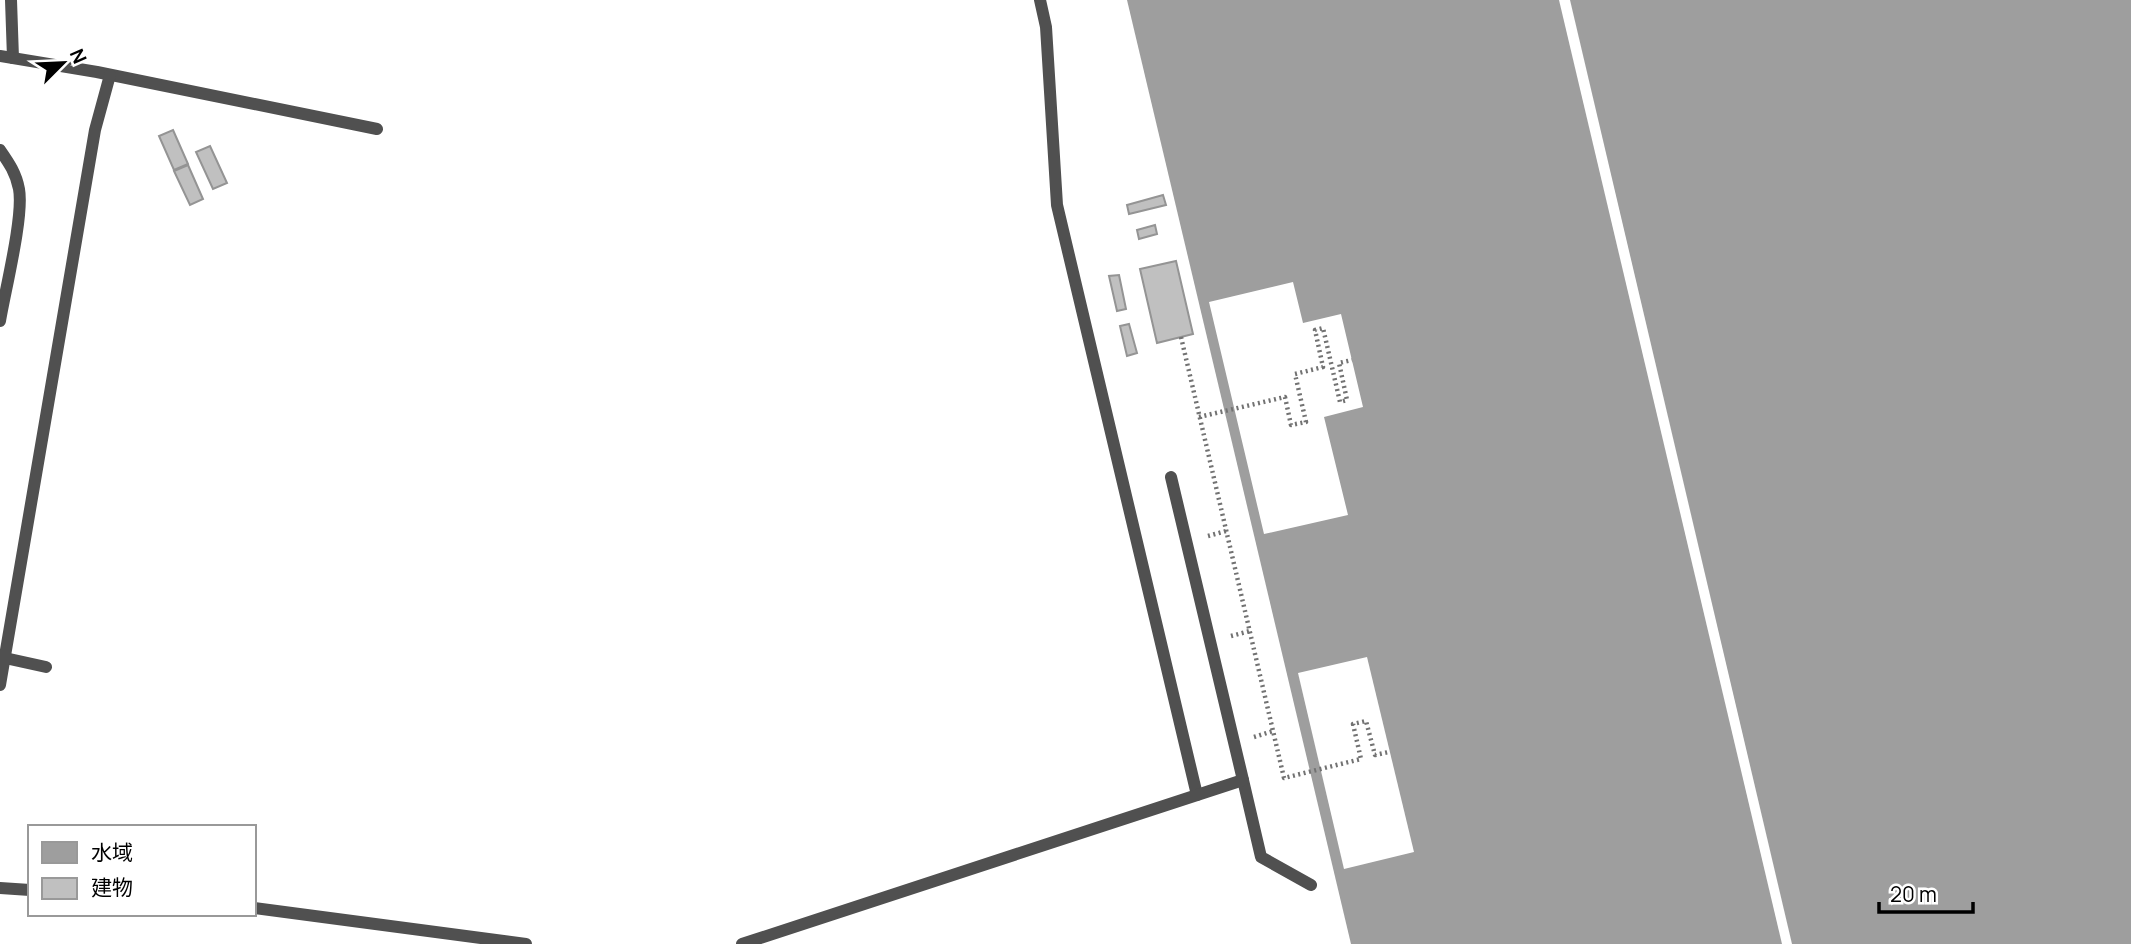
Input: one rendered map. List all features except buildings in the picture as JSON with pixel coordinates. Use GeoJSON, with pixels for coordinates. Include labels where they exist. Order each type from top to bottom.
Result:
{"type":"FeatureCollection","features":[{"type":"Feature","properties":{"kind":"lane"},"geometry":{"type":"LineString","coordinates":[[10,0],[6,57],[110,75],[377,129]]}},
{"type":"Feature","properties":{"kind":"lane"},"geometry":{"type":"LineString","coordinates":[[1040,0],[1046,27],[1058,205],[1197,795]]}},
{"type":"Feature","properties":{"kind":"lane"},"geometry":{"type":"LineString","coordinates":[[0,685],[95,130],[110,75]]}},
{"type":"Feature","properties":{"kind":"lane"},"geometry":{"type":"LineString","coordinates":[[0,150],[13,169],[20,192],[0,321]]}},
{"type":"Feature","properties":{"kind":"lane"},"geometry":{"type":"LineString","coordinates":[[1171,477],[1261,857],[1311,885]]}},
{"type":"Feature","properties":{"kind":"lane"},"geometry":{"type":"LineString","coordinates":[[5,658],[46,667]]}},
{"type":"Feature","properties":{"kind":"lane"},"geometry":{"type":"LineString","coordinates":[[742,944],[1243,780]]}},
{"type":"Feature","properties":{"kind":"lane"},"geometry":{"type":"LineString","coordinates":[[0,888],[28,890]]}},
{"type":"Feature","properties":{"kind":"lane"},"geometry":{"type":"LineString","coordinates":[[256,908],[526,944]]}},
{"type":"Feature","properties":{"kind":"path"},"geometry":{"type":"LineString","coordinates":[[1199,417],[1285,397],[1291,425],[1306,422],[1295,374],[1323,367],[1315,330],[1323,328],[1340,401],[1347,400],[1339,363],[1352,360]]}},
{"type":"Feature","properties":{"kind":"path"},"geometry":{"type":"LineString","coordinates":[[1181,337],[1284,778],[1362,759],[1353,724],[1366,721],[1375,755],[1390,752]]}},
{"type":"Feature","properties":{"kind":"path"},"geometry":{"type":"LineString","coordinates":[[1208,536],[1226,531]]}},
{"type":"Feature","properties":{"kind":"path"},"geometry":{"type":"LineString","coordinates":[[1230,636],[1250,631]]}},
{"type":"Feature","properties":{"kind":"path"},"geometry":{"type":"LineString","coordinates":[[1254,737],[1273,732]]}},
{"type":"Feature","properties":{"kind":"water"},"geometry":{"type":"Polygon","coordinates":[[[1127,0],[2131,0],[2131,944],[1351,944],[1127,0]]]}},
{"type":"Feature","properties":{"kind":"pier"},"geometry":{"type":"Polygon","coordinates":[[[1559,0],[1570,0],[1792,944],[1782,944],[1559,0]]]}},
{"type":"Feature","properties":{"kind":"pier"},"geometry":{"type":"Polygon","coordinates":[[[1293,282],[1303,323],[1341,314],[1363,407],[1324,417],[1348,515],[1264,534],[1209,302],[1293,282]]]}},
{"type":"Feature","properties":{"kind":"pier"},"geometry":{"type":"Polygon","coordinates":[[[1367,657],[1414,852],[1344,869],[1298,673],[1367,657]]]}}]}
